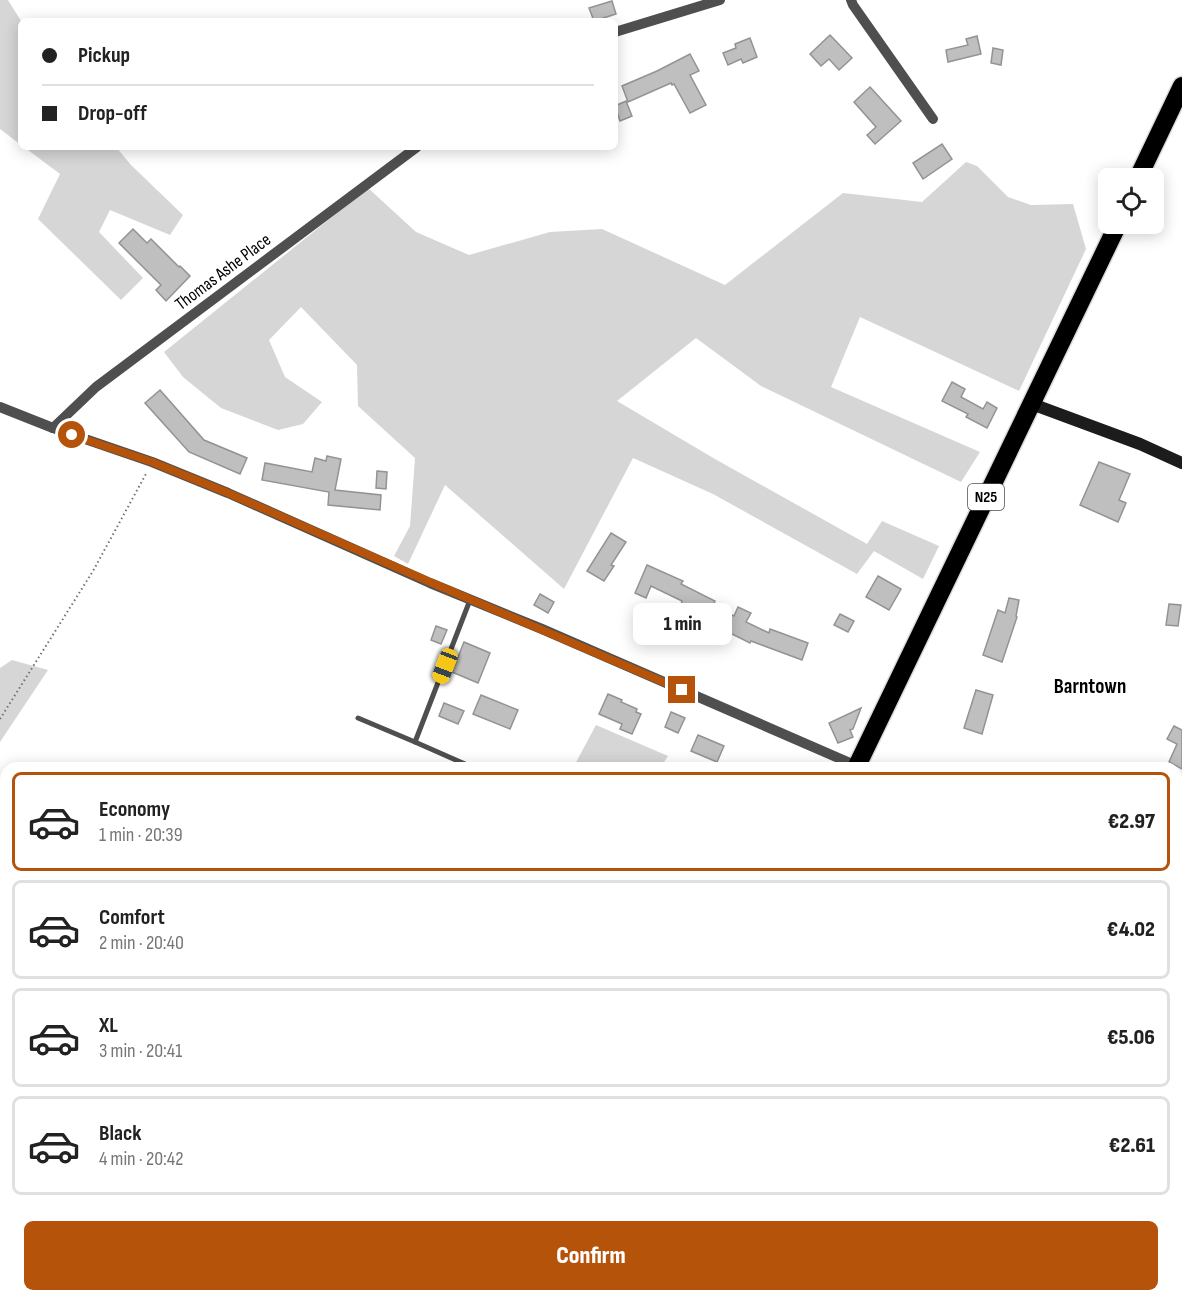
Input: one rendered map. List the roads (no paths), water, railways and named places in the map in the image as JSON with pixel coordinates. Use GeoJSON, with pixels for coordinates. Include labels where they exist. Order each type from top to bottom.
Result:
{"type":"FeatureCollection","features":[{"type":"Feature","properties":{"kind":"highway"},"geometry":{"type":"LineString","coordinates":[[1143,168],[1182,86]]}},
{"type":"Feature","properties":{"kind":"highway","name":"N25"},"geometry":{"type":"LineString","coordinates":[[858,762],[1113,234]]}},
{"type":"Feature","properties":{"kind":"street"},"geometry":{"type":"LineString","coordinates":[[618,31],[720,0]]}},
{"type":"Feature","properties":{"kind":"street"},"geometry":{"type":"LineString","coordinates":[[851,0],[933,119]]}},
{"type":"Feature","properties":{"kind":"street","name":"Thomas Ashe Place"},"geometry":{"type":"LineString","coordinates":[[52,428],[96,387],[413,150]]}},
{"type":"Feature","properties":{"kind":"street"},"geometry":{"type":"LineString","coordinates":[[1032,404],[1140,444],[1182,464]]}},
{"type":"Feature","properties":{"kind":"street"},"geometry":{"type":"LineString","coordinates":[[0,407],[52,428],[152,462],[228,493],[845,762]]}},
{"type":"Feature","properties":{"kind":"lane"},"geometry":{"type":"LineString","coordinates":[[415,742],[470,600]]}},
{"type":"Feature","properties":{"kind":"lane"},"geometry":{"type":"LineString","coordinates":[[358,718],[460,762]]}},
{"type":"Feature","properties":{"kind":"district","name":"Barntown"},"geometry":{"type":"Point","coordinates":[1090,686]}}]}
